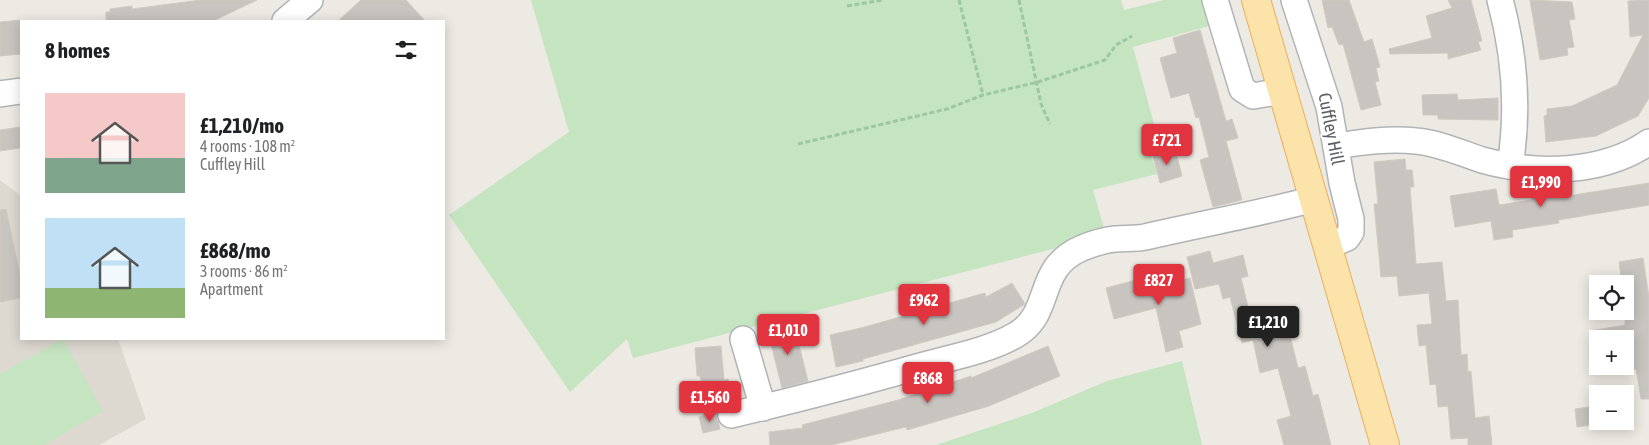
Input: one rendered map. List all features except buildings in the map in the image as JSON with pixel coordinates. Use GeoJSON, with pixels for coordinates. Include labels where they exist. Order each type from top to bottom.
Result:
{"type":"FeatureCollection","features":[{"type":"Feature","properties":{"kind":"main road","name":"Cuffley Hill"},"geometry":{"type":"LineString","coordinates":[[1256,0],[1384,445]]}},
{"type":"Feature","properties":{"kind":"street"},"geometry":{"type":"LineString","coordinates":[[286,20],[310,0]]}},
{"type":"Feature","properties":{"kind":"street"},"geometry":{"type":"LineString","coordinates":[[1215,0],[1242,89],[1252,96],[1282,91]]}},
{"type":"Feature","properties":{"kind":"street","name":"Cuffley Hill"},"geometry":{"type":"LineString","coordinates":[[1294,0],[1329,107],[1352,227],[1347,238],[1328,246]]}},
{"type":"Feature","properties":{"kind":"street"},"geometry":{"type":"LineString","coordinates":[[1500,0],[1509,42],[1515,94],[1514,132],[1510,166]]}},
{"type":"Feature","properties":{"kind":"street"},"geometry":{"type":"LineString","coordinates":[[0,94],[20,91]]}},
{"type":"Feature","properties":{"kind":"street"},"geometry":{"type":"LineString","coordinates":[[1336,146],[1389,140],[1417,141],[1510,166],[1543,170],[1578,166],[1619,158],[1649,142]]}},
{"type":"Feature","properties":{"kind":"street"},"geometry":{"type":"LineString","coordinates":[[731,415],[846,387],[974,351],[1013,337],[1036,318],[1047,281],[1054,268],[1066,257],[1083,248],[1113,239],[1142,238],[1314,198]]}},
{"type":"Feature","properties":{"kind":"street"},"geometry":{"type":"LineString","coordinates":[[743,339],[763,408]]}},
{"type":"Feature","properties":{"kind":"path"},"geometry":{"type":"LineString","coordinates":[[847,6],[883,0]]}},
{"type":"Feature","properties":{"kind":"path"},"geometry":{"type":"LineString","coordinates":[[959,0],[983,94]]}},
{"type":"Feature","properties":{"kind":"path"},"geometry":{"type":"LineString","coordinates":[[1019,0],[1038,82],[1041,104],[1050,124]]}},
{"type":"Feature","properties":{"kind":"path"},"geometry":{"type":"LineString","coordinates":[[798,144],[948,109],[983,94],[1038,82],[1105,60],[1116,45],[1132,36]]}},
{"type":"Feature","properties":{"kind":"shaded area"},"geometry":{"type":"Polygon","coordinates":[[[0,180],[20,195],[20,340],[118,340],[146,419],[99,445],[0,445],[0,180]]]}},
{"type":"Feature","properties":{"kind":"green space"},"geometry":{"type":"Polygon","coordinates":[[[531,0],[1121,0],[1124,10],[1164,0],[1206,0],[1213,25],[1133,47],[1156,131],[1145,135],[1157,174],[1093,190],[1106,235],[633,358],[627,339],[570,392],[449,215],[569,132],[531,0]]]}},
{"type":"Feature","properties":{"kind":"green space"},"geometry":{"type":"Polygon","coordinates":[[[64,340],[103,411],[44,445],[0,445],[0,374],[64,340]]]}},
{"type":"Feature","properties":{"kind":"green space"},"geometry":{"type":"Polygon","coordinates":[[[1182,361],[1202,445],[936,445],[1032,413],[1107,381],[1182,361]]]}}]}
